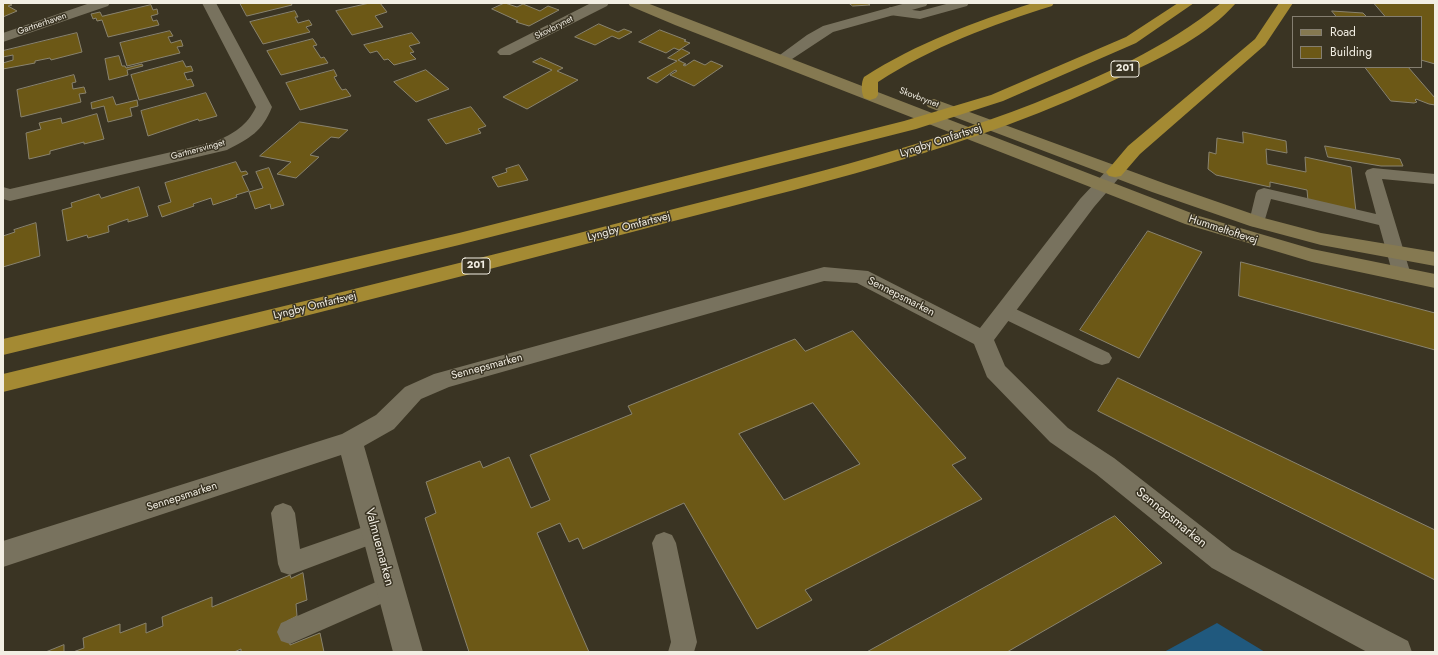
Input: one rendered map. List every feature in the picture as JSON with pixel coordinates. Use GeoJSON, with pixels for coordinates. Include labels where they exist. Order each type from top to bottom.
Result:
{"type":"FeatureCollection","features":[{"type":"Feature","properties":{"kind":"highway"},"geometry":{"type":"LineString","coordinates":[[880,90],[890,66],[946,39],[987,22],[1047,3]]}},
{"type":"Feature","properties":{"kind":"highway","name":"Lyngby Omfartsvej"},"geometry":{"type":"LineString","coordinates":[[3,347],[459,239],[821,149],[910,125],[997,98],[1131,40],[1187,3]]}},
{"type":"Feature","properties":{"kind":"highway","name":"Lyngby Omfartsvej"},"geometry":{"type":"LineString","coordinates":[[3,383],[488,263],[849,170],[917,149],[1012,118],[1098,82],[1161,51],[1219,12],[1229,3]]}},
{"type":"Feature","properties":{"kind":"highway"},"geometry":{"type":"LineString","coordinates":[[1108,179],[1134,150],[1260,42],[1286,3]]}},
{"type":"Feature","properties":{"kind":"street","name":"Gartnerhaven"},"geometry":{"type":"LineString","coordinates":[[3,38],[103,3]]}},
{"type":"Feature","properties":{"kind":"street","name":"Gartnersvinget"},"geometry":{"type":"LineString","coordinates":[[3,193],[10,195],[220,146],[246,134],[258,122],[264,108],[209,3]]}},
{"type":"Feature","properties":{"kind":"street","name":"Skovbrynet"},"geometry":{"type":"LineString","coordinates":[[505,52],[602,3]]}},
{"type":"Feature","properties":{"kind":"street","name":"Skovbrynet"},"geometry":{"type":"LineString","coordinates":[[635,3],[680,22],[781,60],[880,90],[1043,145]]}},
{"type":"Feature","properties":{"kind":"street"},"geometry":{"type":"LineString","coordinates":[[665,3],[827,63]]}},
{"type":"Feature","properties":{"kind":"street"},"geometry":{"type":"LineString","coordinates":[[781,60],[812,38],[828,29],[921,3]]}},
{"type":"Feature","properties":{"kind":"street","name":"Skovbrynet"},"geometry":{"type":"LineString","coordinates":[[855,74],[880,90],[1019,153]]}},
{"type":"Feature","properties":{"kind":"street","name":"Hummeltoftevej"},"geometry":{"type":"LineString","coordinates":[[1043,145],[1108,179],[1232,234],[1320,258],[1435,281]]}},
{"type":"Feature","properties":{"kind":"street","name":"Hummeltoftevej"},"geometry":{"type":"LineString","coordinates":[[1019,153],[1321,239],[1435,259]]}},
{"type":"Feature","properties":{"kind":"street"},"geometry":{"type":"LineString","coordinates":[[983,340],[1108,179]]}},
{"type":"Feature","properties":{"kind":"street","name":"Sennepsmarken"},"geometry":{"type":"LineString","coordinates":[[3,554],[350,442],[386,422],[413,393],[442,380],[824,274],[861,276],[983,340],[995,370],[1060,435],[1105,466],[1222,559],[1397,652]]}},
{"type":"Feature","properties":{"kind":"street","name":"Valmuemarken"},"geometry":{"type":"LineString","coordinates":[[350,442],[408,652]]}},
{"type":"Feature","properties":{"kind":"lane"},"geometry":{"type":"LineString","coordinates":[[890,11],[920,15],[963,3]]}},
{"type":"Feature","properties":{"kind":"lane"},"geometry":{"type":"LineString","coordinates":[[1402,275],[1373,173],[1435,179]]}},
{"type":"Feature","properties":{"kind":"lane"},"geometry":{"type":"LineString","coordinates":[[1257,222],[1264,193],[1386,221]]}},
{"type":"Feature","properties":{"kind":"lane"},"geometry":{"type":"LineString","coordinates":[[1005,311],[1102,358]]}},
{"type":"Feature","properties":{"kind":"lane"},"geometry":{"type":"LineString","coordinates":[[283,513],[290,564],[375,532]]}},
{"type":"Feature","properties":{"kind":"lane"},"geometry":{"type":"LineString","coordinates":[[664,543],[684,642],[681,652]]}},
{"type":"Feature","properties":{"kind":"lane"},"geometry":{"type":"LineString","coordinates":[[290,632],[390,588]]}},
{"type":"Feature","properties":{"kind":"water"},"geometry":{"type":"Polygon","coordinates":[[[1217,623],[1265,652],[1164,652],[1217,623]]]}},
{"type":"Feature","properties":{"kind":"building"},"geometry":{"type":"Polygon","coordinates":[[[3,3],[12,5],[8,6],[17,11],[3,17],[3,3]]]}},
{"type":"Feature","properties":{"kind":"building"},"geometry":{"type":"Polygon","coordinates":[[[240,3],[291,3],[292,5],[247,16],[240,3]]]}},
{"type":"Feature","properties":{"kind":"building"},"geometry":{"type":"Polygon","coordinates":[[[370,3],[380,3],[387,12],[375,16],[383,27],[352,35],[336,11],[370,3]]]}},
{"type":"Feature","properties":{"kind":"building"},"geometry":{"type":"Polygon","coordinates":[[[505,3],[517,7],[523,4],[540,11],[548,6],[559,10],[529,26],[516,22],[518,21],[492,9],[505,3]]]}},
{"type":"Feature","properties":{"kind":"building"},"geometry":{"type":"Polygon","coordinates":[[[849,3],[867,3],[870,5],[853,6],[849,3]]]}},
{"type":"Feature","properties":{"kind":"building"},"geometry":{"type":"Polygon","coordinates":[[[1374,3],[1435,3],[1435,64],[1422,60],[1422,16],[1385,16],[1374,3]]]}},
{"type":"Feature","properties":{"kind":"building"},"geometry":{"type":"Polygon","coordinates":[[[151,5],[153,10],[157,9],[158,14],[151,16],[153,21],[157,20],[159,25],[108,37],[102,20],[97,21],[96,18],[93,19],[91,14],[100,12],[102,16],[151,5]]]}},
{"type":"Feature","properties":{"kind":"building"},"geometry":{"type":"Polygon","coordinates":[[[295,11],[298,17],[295,17],[298,23],[309,20],[312,25],[306,27],[310,32],[263,44],[250,22],[295,11]]]}},
{"type":"Feature","properties":{"kind":"building"},"geometry":{"type":"Polygon","coordinates":[[[1332,11],[1363,13],[1366,16],[1336,16],[1332,11]]]}},
{"type":"Feature","properties":{"kind":"building"},"geometry":{"type":"Polygon","coordinates":[[[599,24],[618,32],[624,29],[632,32],[619,39],[612,36],[595,45],[575,37],[599,24]]]}},
{"type":"Feature","properties":{"kind":"building"},"geometry":{"type":"Polygon","coordinates":[[[660,30],[690,43],[679,50],[674,48],[666,53],[639,42],[660,30]]]}},
{"type":"Feature","properties":{"kind":"building"},"geometry":{"type":"Polygon","coordinates":[[[170,31],[173,36],[168,37],[171,43],[181,40],[183,46],[177,47],[180,53],[127,66],[120,43],[170,31]]]}},
{"type":"Feature","properties":{"kind":"building"},"geometry":{"type":"Polygon","coordinates":[[[77,33],[82,52],[51,60],[50,58],[35,61],[35,63],[3,69],[3,63],[13,60],[13,55],[3,57],[3,51],[77,33]]]}},
{"type":"Feature","properties":{"kind":"building"},"geometry":{"type":"Polygon","coordinates":[[[412,33],[420,43],[409,46],[414,52],[410,53],[416,59],[394,65],[388,59],[384,60],[377,51],[370,53],[364,45],[412,33]]]}},
{"type":"Feature","properties":{"kind":"building"},"geometry":{"type":"Polygon","coordinates":[[[313,39],[317,45],[313,46],[321,58],[324,57],[328,63],[281,75],[267,51],[313,39]]]}},
{"type":"Feature","properties":{"kind":"building"},"geometry":{"type":"Polygon","coordinates":[[[682,49],[690,53],[678,60],[686,64],[683,65],[685,66],[694,60],[705,65],[711,61],[723,66],[694,86],[670,75],[677,71],[675,70],[657,83],[647,78],[677,61],[668,58],[682,49]]]}},
{"type":"Feature","properties":{"kind":"building"},"geometry":{"type":"Polygon","coordinates":[[[119,56],[122,66],[125,66],[126,68],[142,64],[143,66],[127,70],[128,75],[109,80],[105,59],[119,56]]]}},
{"type":"Feature","properties":{"kind":"building"},"geometry":{"type":"Polygon","coordinates":[[[541,58],[563,68],[557,71],[578,80],[527,109],[503,97],[552,70],[533,62],[541,58]]]}},
{"type":"Feature","properties":{"kind":"building"},"geometry":{"type":"Polygon","coordinates":[[[183,61],[186,67],[191,66],[193,71],[184,73],[187,80],[191,79],[194,86],[139,100],[131,75],[183,61]]]}},
{"type":"Feature","properties":{"kind":"building"},"geometry":{"type":"Polygon","coordinates":[[[1366,68],[1409,68],[1435,98],[1435,105],[1416,99],[1415,100],[1417,102],[1414,103],[1391,101],[1366,68]]]}},
{"type":"Feature","properties":{"kind":"building"},"geometry":{"type":"Polygon","coordinates":[[[334,70],[337,76],[334,77],[338,84],[342,90],[346,89],[351,96],[300,110],[286,83],[334,70]]]}},
{"type":"Feature","properties":{"kind":"building"},"geometry":{"type":"Polygon","coordinates":[[[426,70],[449,89],[416,102],[394,82],[426,70]]]}},
{"type":"Feature","properties":{"kind":"building"},"geometry":{"type":"Polygon","coordinates":[[[74,75],[76,82],[72,83],[73,89],[84,87],[86,93],[79,94],[81,102],[21,117],[17,90],[74,75]]]}},
{"type":"Feature","properties":{"kind":"building"},"geometry":{"type":"Polygon","coordinates":[[[206,93],[217,116],[199,121],[198,119],[148,136],[141,111],[206,93]]]}},
{"type":"Feature","properties":{"kind":"building"},"geometry":{"type":"Polygon","coordinates":[[[113,97],[116,105],[137,100],[138,106],[130,108],[132,116],[108,122],[104,106],[92,109],[91,103],[113,97]]]}},
{"type":"Feature","properties":{"kind":"building"},"geometry":{"type":"Polygon","coordinates":[[[471,107],[486,126],[478,129],[481,133],[446,144],[428,120],[471,107]]]}},
{"type":"Feature","properties":{"kind":"building"},"geometry":{"type":"Polygon","coordinates":[[[97,114],[104,139],[84,144],[84,142],[50,151],[50,154],[29,159],[26,133],[41,129],[39,123],[61,118],[62,123],[97,114]]]}},
{"type":"Feature","properties":{"kind":"building"},"geometry":{"type":"Polygon","coordinates":[[[300,122],[348,130],[339,138],[331,137],[310,155],[319,157],[296,178],[277,174],[291,162],[260,156],[300,122]]]}},
{"type":"Feature","properties":{"kind":"building"},"geometry":{"type":"Polygon","coordinates":[[[1243,132],[1286,141],[1287,153],[1266,149],[1267,164],[1306,172],[1305,157],[1351,167],[1356,212],[1308,201],[1307,190],[1270,182],[1270,187],[1216,175],[1208,169],[1209,152],[1216,154],[1217,138],[1243,143],[1243,132]]]}},
{"type":"Feature","properties":{"kind":"building"},"geometry":{"type":"Polygon","coordinates":[[[1325,146],[1400,159],[1403,166],[1381,166],[1328,157],[1325,146]]]}},
{"type":"Feature","properties":{"kind":"building"},"geometry":{"type":"Polygon","coordinates":[[[236,162],[241,172],[246,171],[248,174],[242,176],[249,191],[236,195],[237,197],[213,205],[211,198],[193,204],[194,206],[162,217],[158,206],[171,202],[165,183],[236,162]]]}},
{"type":"Feature","properties":{"kind":"building"},"geometry":{"type":"Polygon","coordinates":[[[519,165],[528,180],[498,187],[492,177],[507,172],[506,169],[519,165]]]}},
{"type":"Feature","properties":{"kind":"building"},"geometry":{"type":"Polygon","coordinates":[[[269,168],[284,205],[271,209],[270,204],[255,209],[249,192],[263,188],[256,172],[269,168]]]}},
{"type":"Feature","properties":{"kind":"building"},"geometry":{"type":"Polygon","coordinates":[[[139,187],[148,216],[128,222],[128,219],[108,226],[109,232],[88,238],[87,235],[67,241],[62,210],[72,207],[71,203],[99,194],[101,198],[139,187]]]}},
{"type":"Feature","properties":{"kind":"building"},"geometry":{"type":"Polygon","coordinates":[[[36,223],[40,256],[3,267],[3,236],[15,232],[14,230],[36,223]]]}},
{"type":"Feature","properties":{"kind":"building"},"geometry":{"type":"Polygon","coordinates":[[[1148,231],[1202,252],[1139,358],[1080,330],[1148,231]]]}},
{"type":"Feature","properties":{"kind":"building"},"geometry":{"type":"Polygon","coordinates":[[[1241,262],[1435,313],[1435,350],[1239,296],[1241,262]]]}},
{"type":"Feature","properties":{"kind":"building"},"geometry":{"type":"Polygon","coordinates":[[[853,331],[966,458],[952,465],[982,499],[805,590],[812,600],[757,629],[684,503],[583,549],[578,538],[569,542],[560,523],[537,533],[589,652],[469,652],[425,518],[436,513],[426,482],[480,461],[483,468],[509,457],[531,508],[550,500],[530,455],[632,414],[628,406],[795,339],[805,351],[853,331]],[[813,403],[739,434],[784,500],[860,464],[813,403]]]}},
{"type":"Feature","properties":{"kind":"building"},"geometry":{"type":"Polygon","coordinates":[[[1118,378],[1435,530],[1435,580],[1098,411],[1118,378]]]}},
{"type":"Feature","properties":{"kind":"building"},"geometry":{"type":"Polygon","coordinates":[[[1115,516],[1162,563],[1007,652],[867,652],[1115,516]]]}},
{"type":"Feature","properties":{"kind":"building"},"geometry":{"type":"Polygon","coordinates":[[[303,573],[307,600],[296,604],[297,616],[287,621],[290,645],[320,633],[324,652],[241,652],[241,649],[234,652],[73,652],[84,648],[83,638],[120,624],[120,633],[146,623],[146,633],[163,626],[162,617],[212,597],[212,607],[290,575],[291,578],[303,573]]]}},
{"type":"Feature","properties":{"kind":"building"},"geometry":{"type":"Polygon","coordinates":[[[64,645],[64,652],[46,652],[64,645]]]}}]}
